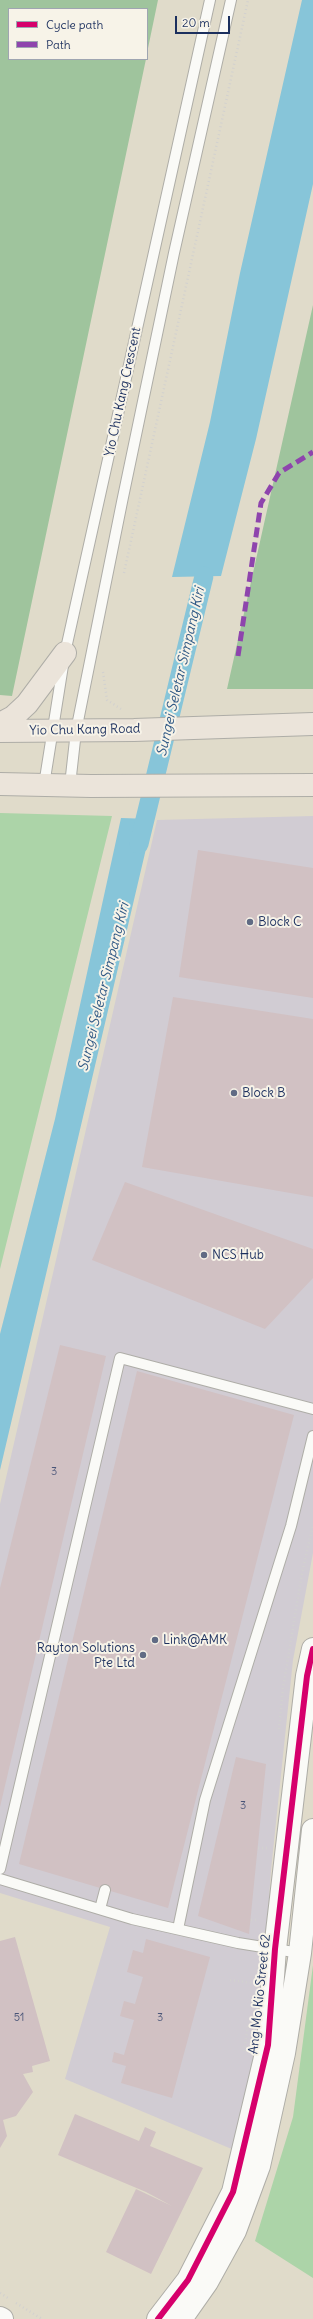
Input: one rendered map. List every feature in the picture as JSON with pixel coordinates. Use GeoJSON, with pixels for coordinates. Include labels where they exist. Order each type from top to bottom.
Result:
{"type":"FeatureCollection","features":[{"type":"Feature","properties":{"kind":"main road"},"geometry":{"type":"LineString","coordinates":[[0,724],[13,717],[27,704],[65,653]]}},
{"type":"Feature","properties":{"kind":"main road","name":"Yio Chu Kang Road"},"geometry":{"type":"LineString","coordinates":[[0,731],[134,730],[313,724]]}},
{"type":"Feature","properties":{"kind":"main road"},"geometry":{"type":"LineString","coordinates":[[0,784],[313,785]]}},
{"type":"Feature","properties":{"kind":"street","name":"Ang Mo Kio Street 62"},"geometry":{"type":"LineString","coordinates":[[181,2319],[195,2300],[233,2192],[268,2045],[275,1949],[308,1676],[313,1649]]}},
{"type":"Feature","properties":{"kind":"street","name":"Ang Mo Kio Street 62"},"geometry":{"type":"LineString","coordinates":[[158,2319],[188,2280],[207,2264],[234,2231],[259,2166],[284,2054],[300,1953],[313,1830]]}},
{"type":"Feature","properties":{"kind":"lane","name":"Yio Chu Kang Crescent"},"geometry":{"type":"LineString","coordinates":[[44,784],[65,653],[210,0]]}},
{"type":"Feature","properties":{"kind":"lane","name":"Yio Chu Kang Crescent"},"geometry":{"type":"LineString","coordinates":[[70,785],[76,730],[173,260],[231,0]]}},
{"type":"Feature","properties":{"kind":"lane"},"geometry":{"type":"LineString","coordinates":[[0,1869],[120,1358],[244,1396],[313,1410]]}},
{"type":"Feature","properties":{"kind":"lane"},"geometry":{"type":"LineString","coordinates":[[178,1929],[205,1800],[291,1526],[313,1436]]}},
{"type":"Feature","properties":{"kind":"lane"},"geometry":{"type":"LineString","coordinates":[[0,1879],[132,1919],[300,1953]]}},
{"type":"Feature","properties":{"kind":"lane"},"geometry":{"type":"LineString","coordinates":[[100,1909],[105,1890]]}},
{"type":"Feature","properties":{"kind":"path"},"geometry":{"type":"LineString","coordinates":[[124,575],[248,0]]}},
{"type":"Feature","properties":{"kind":"path"},"geometry":{"type":"LineString","coordinates":[[103,669],[107,700],[118,708],[126,709]]}},
{"type":"Feature","properties":{"kind":"path"},"geometry":{"type":"LineString","coordinates":[[258,1848],[267,1848]]}},
{"type":"Feature","properties":{"kind":"path"},"geometry":{"type":"LineString","coordinates":[[251,1920],[261,1920]]}},
{"type":"Feature","properties":{"kind":"path"},"geometry":{"type":"LineString","coordinates":[[230,1980],[253,1983]]}},
{"type":"Feature","properties":{"kind":"path"},"geometry":{"type":"LineString","coordinates":[[0,2293],[42,2319]]}},
{"type":"Feature","properties":{"kind":"shaded area"},"geometry":{"type":"Polygon","coordinates":[[[313,816],[313,1553],[293,1660],[271,1870],[259,2045],[234,2150],[65,2079],[110,1927],[0,1893],[0,1504],[157,820],[313,816]]]}},
{"type":"Feature","properties":{"kind":"green space"},"geometry":{"type":"Polygon","coordinates":[[[0,0],[158,0],[148,48],[148,8],[8,8],[8,60],[146,60],[12,696],[0,695],[0,0]]]}},
{"type":"Feature","properties":{"kind":"green space"},"geometry":{"type":"Polygon","coordinates":[[[313,305],[313,689],[227,689],[313,305]]]}},
{"type":"Feature","properties":{"kind":"green space"},"geometry":{"type":"Polygon","coordinates":[[[0,813],[112,816],[0,1269],[0,813]]]}},
{"type":"Feature","properties":{"kind":"green space"},"geometry":{"type":"Polygon","coordinates":[[[313,1965],[313,2278],[255,2241],[293,2117],[313,1965]]]}},
{"type":"Feature","properties":{"kind":"water","name":"Sungei Seletar Simpang Kiri"},"geometry":{"type":"Polygon","coordinates":[[[302,0],[313,0],[313,184],[256,439],[221,576],[172,577],[210,422],[240,273],[302,0]]]}},
{"type":"Feature","properties":{"kind":"water"},"geometry":{"type":"Polygon","coordinates":[[[121,818],[153,819],[0,1470],[0,1334],[55,1119],[121,818]]]}},
{"type":"Feature","properties":{"kind":"building","name":"Block C"},"geometry":{"type":"Polygon","coordinates":[[[198,850],[313,868],[313,998],[179,977],[198,850]]]}},
{"type":"Feature","properties":{"kind":"building","name":"Block B"},"geometry":{"type":"Polygon","coordinates":[[[173,997],[313,1019],[313,1197],[142,1167],[173,997]]]}},
{"type":"Feature","properties":{"kind":"building","name":"NCS Hub"},"geometry":{"type":"Polygon","coordinates":[[[125,1182],[313,1249],[313,1278],[265,1329],[92,1260],[125,1182]]]}},
{"type":"Feature","properties":{"kind":"building"},"geometry":{"type":"Polygon","coordinates":[[[60,1345],[106,1356],[0,1807],[0,1588],[60,1345]]]}},
{"type":"Feature","properties":{"kind":"building","name":"Link@AMK"},"geometry":{"type":"Polygon","coordinates":[[[137,1371],[294,1415],[168,1908],[19,1864],[137,1371]]]}},
{"type":"Feature","properties":{"kind":"building"},"geometry":{"type":"Polygon","coordinates":[[[236,1757],[266,1764],[249,1934],[198,1916],[236,1757]]]}},
{"type":"Feature","properties":{"kind":"building"},"geometry":{"type":"Polygon","coordinates":[[[15,1937],[50,2061],[32,2066],[33,2072],[23,2074],[33,2092],[16,2116],[3,2120],[7,2136],[0,2148],[0,1941],[15,1937]]]}},
{"type":"Feature","properties":{"kind":"building"},"geometry":{"type":"Polygon","coordinates":[[[146,1939],[210,1957],[172,2098],[121,2083],[126,2066],[112,2062],[114,2052],[124,2055],[134,2020],[120,2016],[124,2001],[135,2004],[143,1977],[127,1972],[133,1950],[143,1953],[146,1939]]]}},
{"type":"Feature","properties":{"kind":"building"},"geometry":{"type":"Polygon","coordinates":[[[75,2114],[139,2141],[145,2127],[156,2132],[150,2146],[203,2168],[151,2274],[106,2252],[136,2189],[172,2206],[146,2192],[58,2155],[75,2114]]]}},
{"type":"Feature","properties":{"kind":"waterway","name":"Sungei Seletar Simpang Kiri"},"geometry":{"type":"LineString","coordinates":[[139,844],[204,576]]}},
{"type":"Feature","properties":{"kind":"marked path"},"geometry":{"type":"LineString","coordinates":[[238,656],[261,503],[279,473],[313,452]]}},
{"type":"Feature","properties":{"kind":"cycle path"},"geometry":{"type":"LineString","coordinates":[[158,2319],[188,2280],[233,2192],[268,2045],[275,1949],[307,1676],[313,1649]]}},
{"type":"Feature","properties":{"kind":"place","name":"Block C"},"geometry":{"type":"Point","coordinates":[250,922]}},
{"type":"Feature","properties":{"kind":"place","name":"Block B"},"geometry":{"type":"Point","coordinates":[234,1093]}},
{"type":"Feature","properties":{"kind":"place","name":"NCS Hub"},"geometry":{"type":"Point","coordinates":[204,1255]}},
{"type":"Feature","properties":{"kind":"place","name":"Link@AMK"},"geometry":{"type":"Point","coordinates":[155,1640]}},
{"type":"Feature","properties":{"kind":"place","name":"Rayton Solutions Pte Ltd"},"geometry":{"type":"Point","coordinates":[143,1655]}}]}
